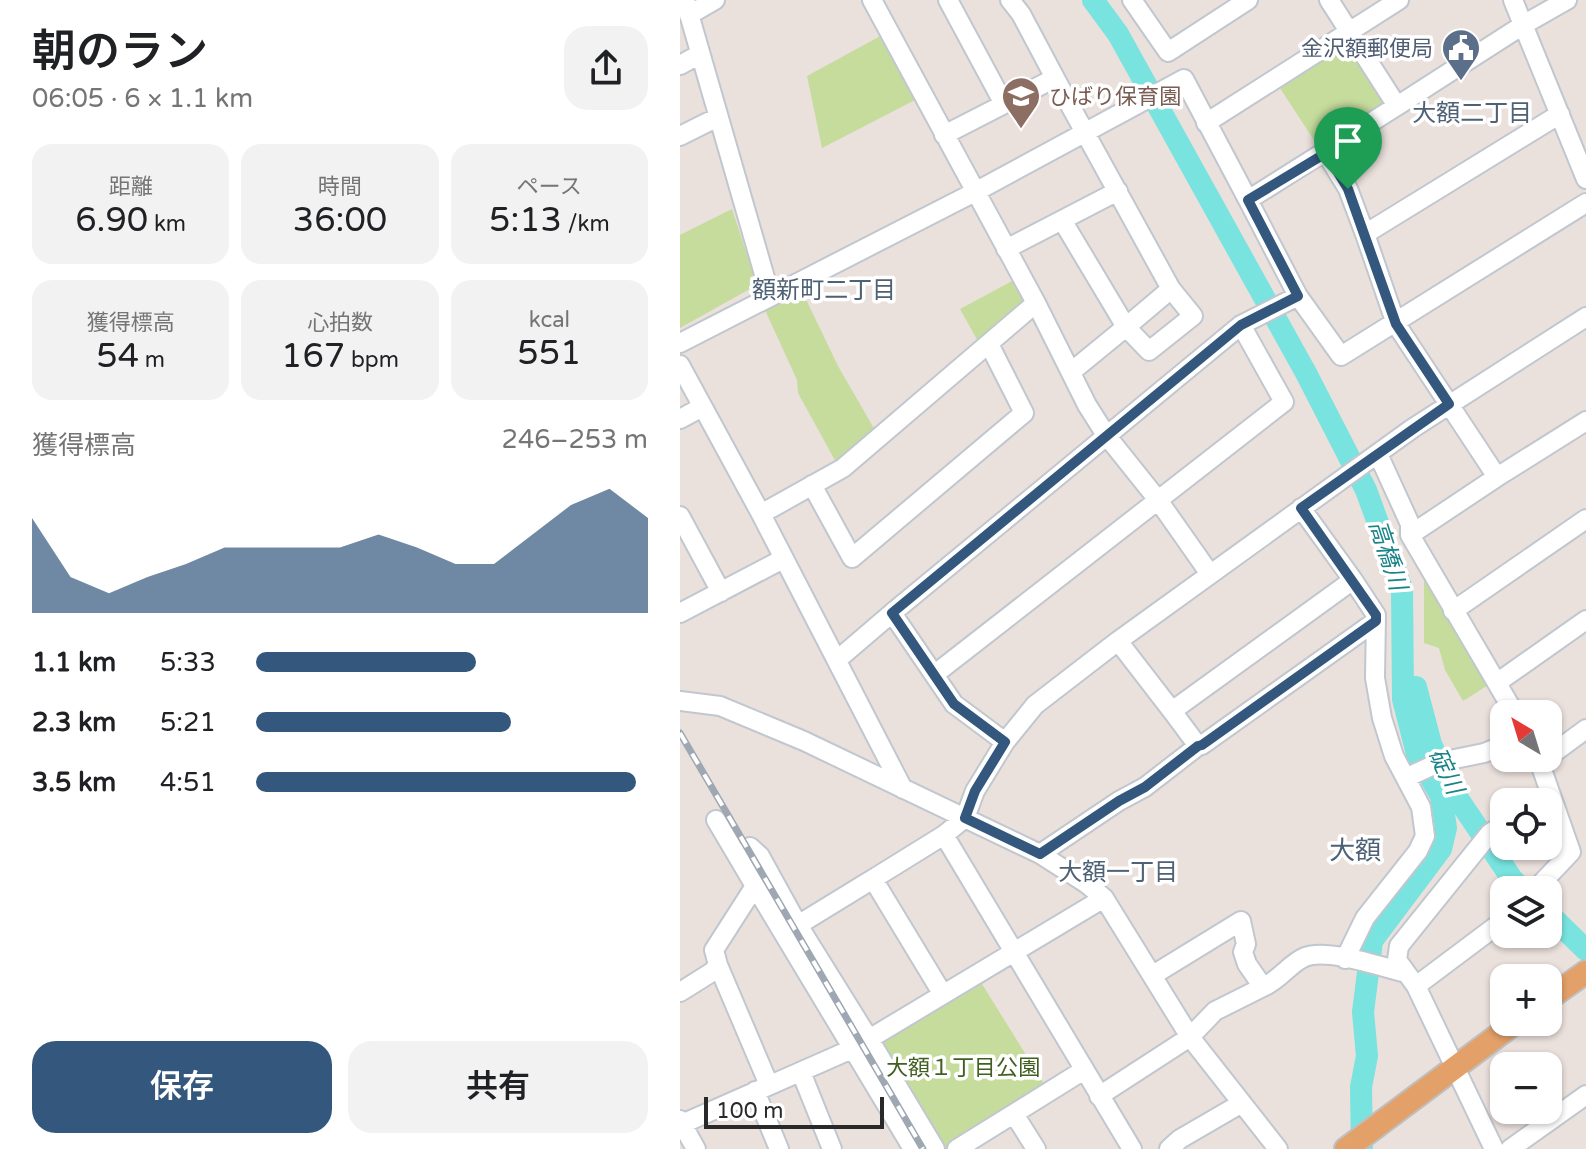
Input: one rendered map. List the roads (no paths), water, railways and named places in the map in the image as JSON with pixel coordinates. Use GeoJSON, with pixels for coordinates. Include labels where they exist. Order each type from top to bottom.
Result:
{"type":"FeatureCollection","features":[{"type":"Feature","properties":{"kind":"main road"},"geometry":{"type":"LineString","coordinates":[[1562,989],[1586,972]]}},
{"type":"Feature","properties":{"kind":"main road"},"geometry":{"type":"LineString","coordinates":[[1346,1149],[1497,1036]]}},
{"type":"Feature","properties":{"kind":"street"},"geometry":{"type":"LineString","coordinates":[[715,0],[687,7],[770,295]]}},
{"type":"Feature","properties":{"kind":"street"},"geometry":{"type":"LineString","coordinates":[[872,0],[1106,435],[1158,500],[1210,574]]}},
{"type":"Feature","properties":{"kind":"street"},"geometry":{"type":"LineString","coordinates":[[948,0],[1004,104]]}},
{"type":"Feature","properties":{"kind":"street"},"geometry":{"type":"LineString","coordinates":[[1010,0],[1021,14],[1171,289],[1193,316],[1149,351],[1126,327],[1062,220]]}},
{"type":"Feature","properties":{"kind":"street"},"geometry":{"type":"LineString","coordinates":[[1132,0],[1168,52],[1248,200],[1294,297],[1341,356],[1586,203]]}},
{"type":"Feature","properties":{"kind":"street"},"geometry":{"type":"LineString","coordinates":[[1168,52],[1248,0]]}},
{"type":"Feature","properties":{"kind":"street"},"geometry":{"type":"LineString","coordinates":[[1329,0],[1397,106]]}},
{"type":"Feature","properties":{"kind":"street"},"geometry":{"type":"LineString","coordinates":[[1206,123],[1399,0]]}},
{"type":"Feature","properties":{"kind":"street"},"geometry":{"type":"LineString","coordinates":[[1513,0],[1586,179]]}},
{"type":"Feature","properties":{"kind":"street"},"geometry":{"type":"LineString","coordinates":[[1248,200],[1567,0]]}},
{"type":"Feature","properties":{"kind":"street"},"geometry":{"type":"LineString","coordinates":[[680,65],[700,54]]}},
{"type":"Feature","properties":{"kind":"street"},"geometry":{"type":"LineString","coordinates":[[944,135],[1055,78]]}},
{"type":"Feature","properties":{"kind":"street"},"geometry":{"type":"LineString","coordinates":[[680,343],[975,192],[1181,81]]}},
{"type":"Feature","properties":{"kind":"street"},"geometry":{"type":"LineString","coordinates":[[1365,234],[1560,114]]}},
{"type":"Feature","properties":{"kind":"street"},"geometry":{"type":"LineString","coordinates":[[680,136],[718,117]]}},
{"type":"Feature","properties":{"kind":"street"},"geometry":{"type":"LineString","coordinates":[[1326,153],[1348,189],[1396,324],[1497,477]]}},
{"type":"Feature","properties":{"kind":"street"},"geometry":{"type":"LineString","coordinates":[[1006,249],[1118,191]]}},
{"type":"Feature","properties":{"kind":"street"},"geometry":{"type":"LineString","coordinates":[[1071,372],[1171,289]]}},
{"type":"Feature","properties":{"kind":"street"},"geometry":{"type":"LineString","coordinates":[[837,660],[1245,323],[1294,297]]}},
{"type":"Feature","properties":{"kind":"street"},"geometry":{"type":"LineString","coordinates":[[761,514],[843,468],[1036,303]]}},
{"type":"Feature","properties":{"kind":"street"},"geometry":{"type":"LineString","coordinates":[[798,925],[944,835],[965,818],[975,791],[1005,742],[1035,705],[1301,508],[1449,404],[1586,317]]}},
{"type":"Feature","properties":{"kind":"street"},"geometry":{"type":"LineString","coordinates":[[935,674],[1284,402],[1245,323]]}},
{"type":"Feature","properties":{"kind":"street"},"geometry":{"type":"LineString","coordinates":[[812,485],[852,558],[1024,413],[989,344]]}},
{"type":"Feature","properties":{"kind":"street"},"geometry":{"type":"LineString","coordinates":[[680,365],[903,789]]}},
{"type":"Feature","properties":{"kind":"street"},"geometry":{"type":"LineString","coordinates":[[680,419],[702,407]]}},
{"type":"Feature","properties":{"kind":"street"},"geometry":{"type":"LineString","coordinates":[[1410,535],[1586,421]]}},
{"type":"Feature","properties":{"kind":"street"},"geometry":{"type":"LineString","coordinates":[[1376,456],[1410,524],[1410,535],[1508,700]]}},
{"type":"Feature","properties":{"kind":"street"},"geometry":{"type":"LineString","coordinates":[[1301,508],[1376,615],[1375,678],[1382,718],[1394,756],[1421,807],[1425,836],[1418,851],[1365,918],[1350,960]]}},
{"type":"Feature","properties":{"kind":"street"},"geometry":{"type":"LineString","coordinates":[[680,516],[687,545],[721,592]]}},
{"type":"Feature","properties":{"kind":"street"},"geometry":{"type":"LineString","coordinates":[[1453,611],[1586,519]]}},
{"type":"Feature","properties":{"kind":"street"},"geometry":{"type":"LineString","coordinates":[[680,613],[783,559]]}},
{"type":"Feature","properties":{"kind":"street"},"geometry":{"type":"LineString","coordinates":[[1172,711],[1353,580]]}},
{"type":"Feature","properties":{"kind":"street"},"geometry":{"type":"LineString","coordinates":[[892,613],[954,704],[1005,742]]}},
{"type":"Feature","properties":{"kind":"street"},"geometry":{"type":"LineString","coordinates":[[1498,682],[1586,620]]}},
{"type":"Feature","properties":{"kind":"street"},"geometry":{"type":"LineString","coordinates":[[1040,854],[1145,787],[1376,621]]}},
{"type":"Feature","properties":{"kind":"street"},"geometry":{"type":"LineString","coordinates":[[1118,641],[1198,746]]}},
{"type":"Feature","properties":{"kind":"street"},"geometry":{"type":"LineString","coordinates":[[680,701],[720,706],[804,741],[1040,854],[1087,884],[1104,898],[1190,1037],[1278,1149]]}},
{"type":"Feature","properties":{"kind":"street"},"geometry":{"type":"LineString","coordinates":[[1562,746],[1586,729]]}},
{"type":"Feature","properties":{"kind":"street"},"geometry":{"type":"LineString","coordinates":[[1412,775],[1440,762],[1490,751]]}},
{"type":"Feature","properties":{"kind":"street"},"geometry":{"type":"LineString","coordinates":[[716,820],[755,886],[860,1044],[935,1149]]}},
{"type":"Feature","properties":{"kind":"street"},"geometry":{"type":"LineString","coordinates":[[1549,876],[1578,847],[1562,823]]}},
{"type":"Feature","properties":{"kind":"street"},"geometry":{"type":"LineString","coordinates":[[944,835],[1132,1149]]}},
{"type":"Feature","properties":{"kind":"street"},"geometry":{"type":"LineString","coordinates":[[1490,836],[1399,946],[1397,960],[1411,979],[1494,1149]]}},
{"type":"Feature","properties":{"kind":"street"},"geometry":{"type":"LineString","coordinates":[[750,847],[760,856],[798,925],[913,1149]]}},
{"type":"Feature","properties":{"kind":"street"},"geometry":{"type":"LineString","coordinates":[[873,879],[942,993]]}},
{"type":"Feature","properties":{"kind":"street"},"geometry":{"type":"LineString","coordinates":[[755,886],[714,950],[762,1088],[779,1149]]}},
{"type":"Feature","properties":{"kind":"street"},"geometry":{"type":"LineString","coordinates":[[696,1149],[681,1122],[860,1044],[1104,898]]}},
{"type":"Feature","properties":{"kind":"street"},"geometry":{"type":"LineString","coordinates":[[1153,975],[1241,921],[1247,964],[1263,987]]}},
{"type":"Feature","properties":{"kind":"street"},"geometry":{"type":"LineString","coordinates":[[1411,979],[1490,929]]}},
{"type":"Feature","properties":{"kind":"street"},"geometry":{"type":"LineString","coordinates":[[1099,1096],[1190,1037],[1215,1011],[1276,981],[1304,957],[1323,954],[1386,968],[1411,979]]}},
{"type":"Feature","properties":{"kind":"street"},"geometry":{"type":"LineString","coordinates":[[680,992],[718,965]]}},
{"type":"Feature","properties":{"kind":"street"},"geometry":{"type":"LineString","coordinates":[[957,1149],[1084,1070]]}},
{"type":"Feature","properties":{"kind":"street"},"geometry":{"type":"LineString","coordinates":[[801,1072],[832,1149]]}},
{"type":"Feature","properties":{"kind":"street"},"geometry":{"type":"LineString","coordinates":[[1510,1149],[1586,1095]]}},
{"type":"Feature","properties":{"kind":"street"},"geometry":{"type":"LineString","coordinates":[[1169,1149],[1180,1139],[1242,1103]]}},
{"type":"Feature","properties":{"kind":"street"},"geometry":{"type":"LineString","coordinates":[[1014,1114],[1036,1149]]}},
{"type":"Feature","properties":{"kind":"waterway","name":"高橋川"},"geometry":{"type":"LineString","coordinates":[[1093,0],[1118,34],[1306,373],[1366,490],[1402,589],[1403,699],[1417,754],[1441,796],[1446,828],[1441,849],[1372,941],[1363,1012],[1367,1056],[1361,1087],[1362,1149]]}},
{"type":"Feature","properties":{"kind":"waterway","name":"碇川"},"geometry":{"type":"LineString","coordinates":[[1416,687],[1431,744],[1450,787],[1510,876]]}},
{"type":"Feature","properties":{"kind":"waterway","name":"碇川"},"geometry":{"type":"LineString","coordinates":[[1562,927],[1586,950]]}},
{"type":"Feature","properties":{"kind":"railway"},"geometry":{"type":"LineString","coordinates":[[680,733],[923,1149]]}},
{"type":"Feature","properties":{"kind":"place","name":"金沢額郵便局"},"geometry":{"type":"Point","coordinates":[1461,82]}},
{"type":"Feature","properties":{"kind":"place","name":"ひばり保育園"},"geometry":{"type":"Point","coordinates":[1021,130]}},
{"type":"Feature","properties":{"kind":"district","name":"大額二丁目"},"geometry":{"type":"Point","coordinates":[1472,113]}},
{"type":"Feature","properties":{"kind":"district","name":"額新町二丁目"},"geometry":{"type":"Point","coordinates":[824,290]}},
{"type":"Feature","properties":{"kind":"district","name":"大額"},"geometry":{"type":"Point","coordinates":[1355,850]}},
{"type":"Feature","properties":{"kind":"district","name":"大額一丁目"},"geometry":{"type":"Point","coordinates":[1118,872]}},
{"type":"Feature","properties":{"kind":"park label","name":"大額１丁目公園"},"geometry":{"type":"Point","coordinates":[963,1067]}}]}
